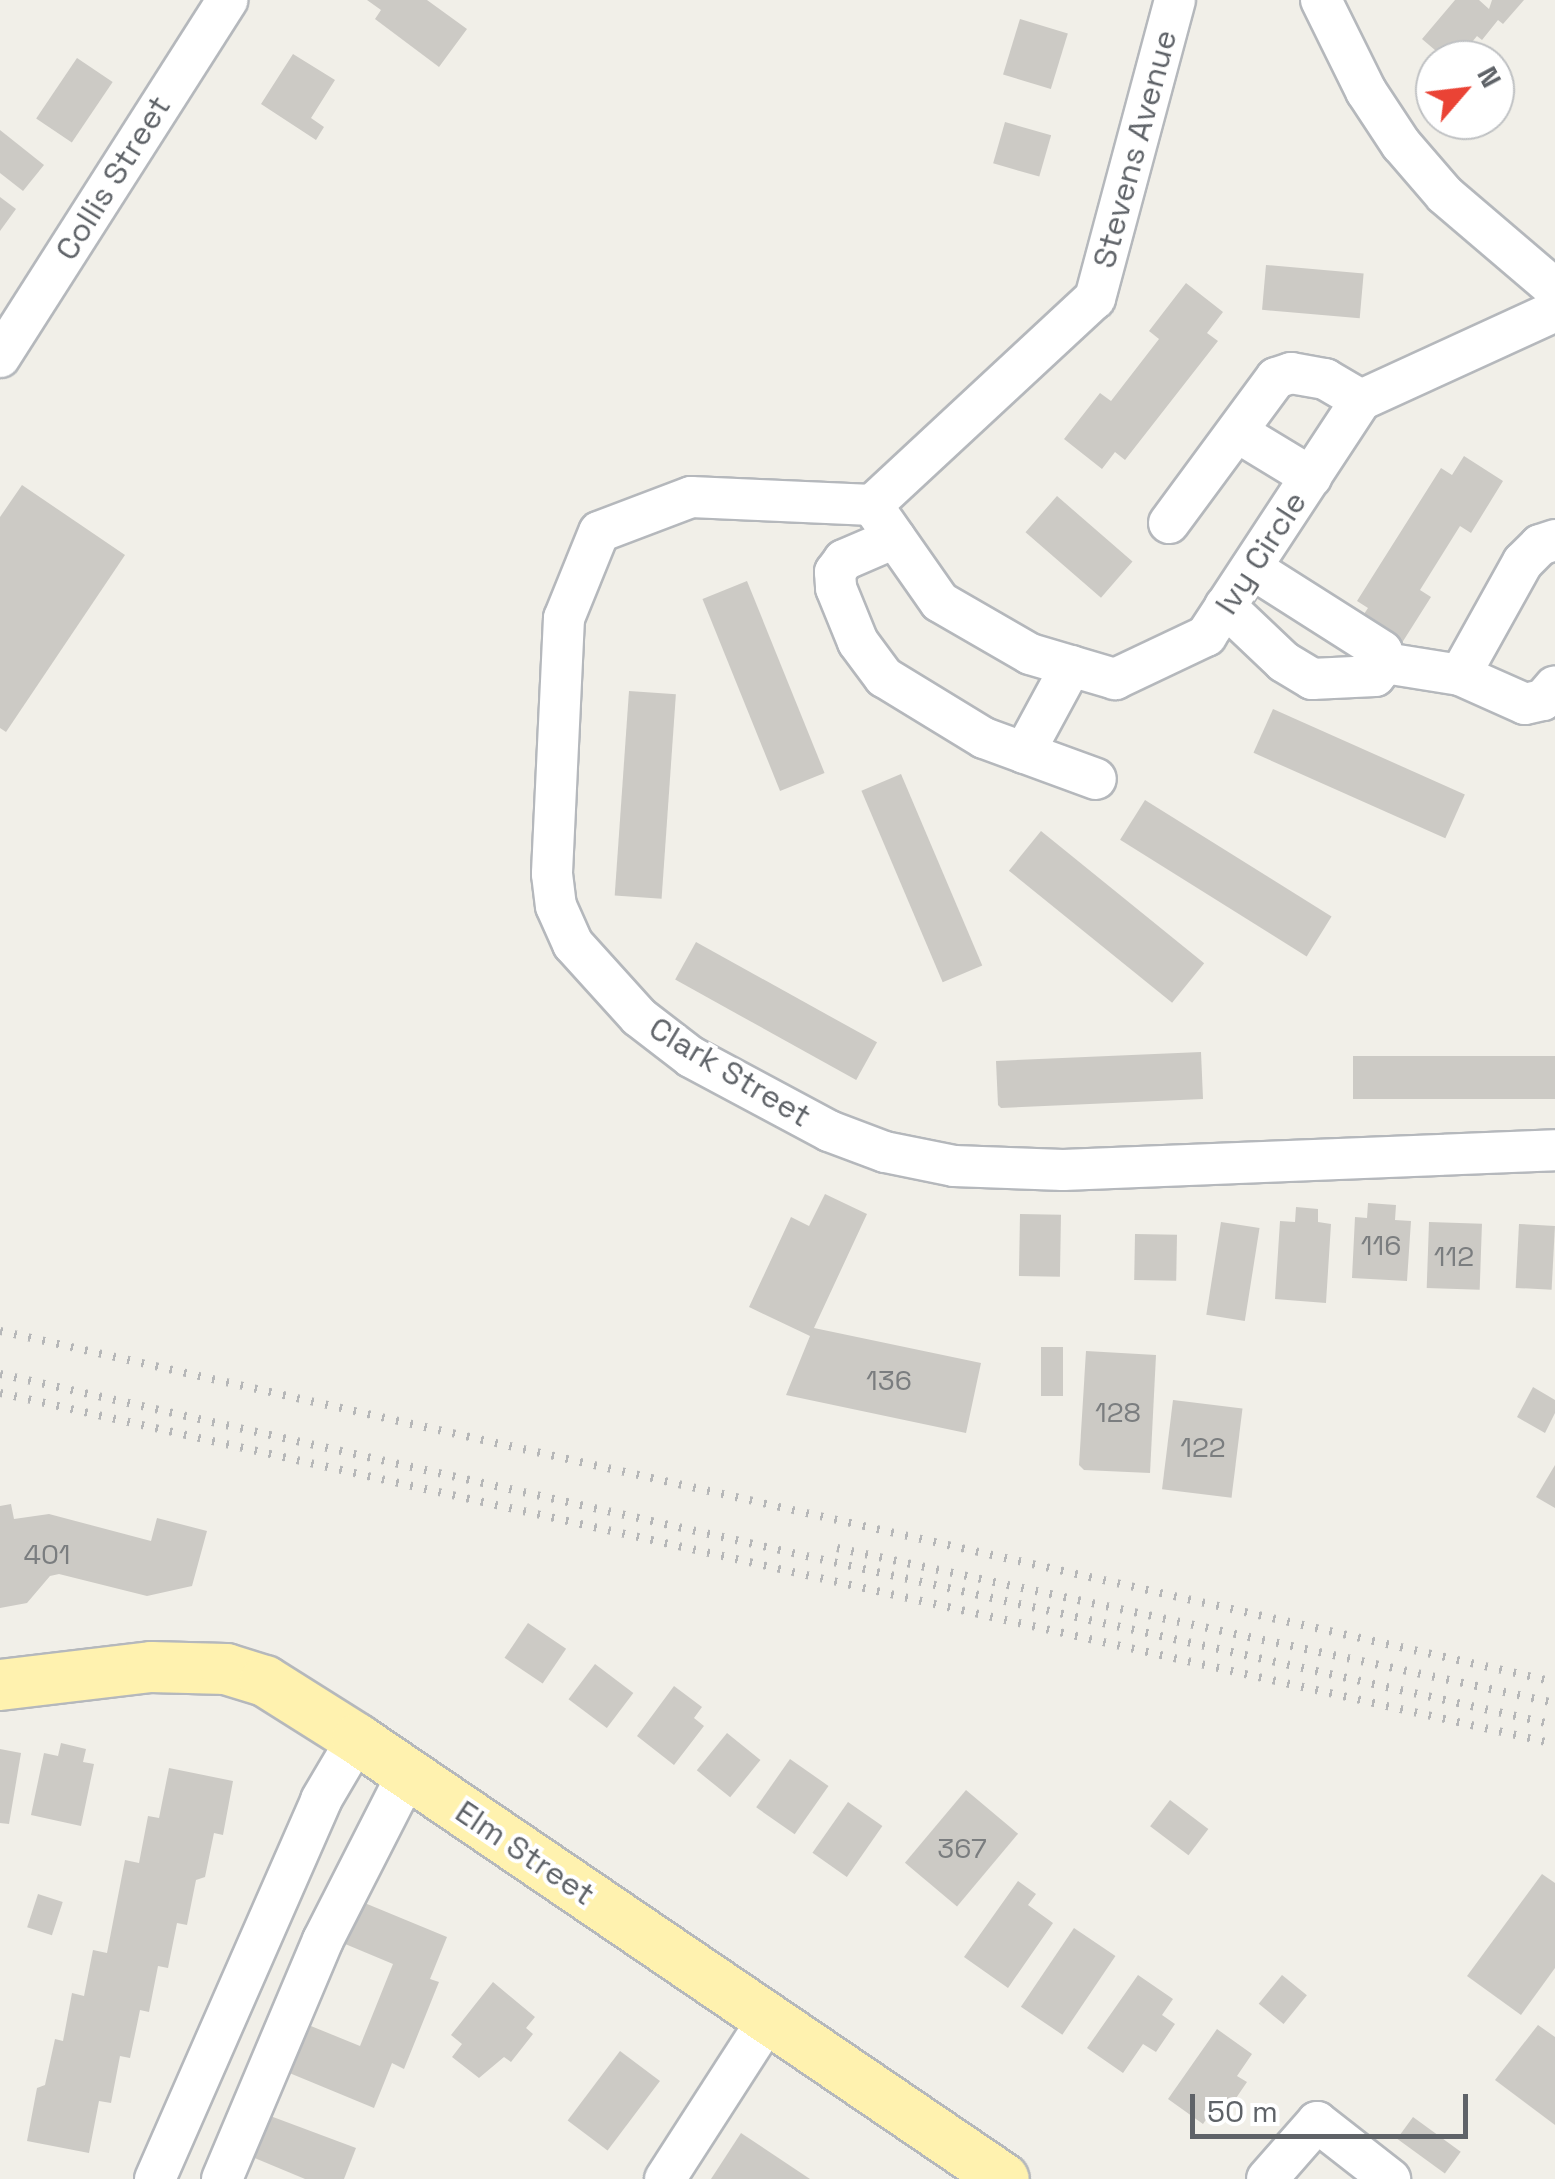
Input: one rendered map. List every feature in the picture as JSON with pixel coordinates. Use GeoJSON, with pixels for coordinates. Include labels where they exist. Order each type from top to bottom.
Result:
{"type":"FeatureCollection","features":[{"type":"Feature","properties":{"kind":"main road","name":"Elm Street"},"geometry":{"type":"LineString","coordinates":[[0,1685],[151,1667],[226,1668],[296,1698],[768,2019],[979,2172]]}},
{"type":"Feature","properties":{"kind":"street","name":"Collis Street"},"geometry":{"type":"LineString","coordinates":[[0,357],[227,0]]}},
{"type":"Feature","properties":{"kind":"street","name":"Stevens Avenue"},"geometry":{"type":"LineString","coordinates":[[872,505],[1095,298],[1175,0]]}},
{"type":"Feature","properties":{"kind":"street"},"geometry":{"type":"LineString","coordinates":[[1321,0],[1366,91],[1401,144],[1445,195],[1508,254],[1555,289]]}},
{"type":"Feature","properties":{"kind":"street"},"geometry":{"type":"LineString","coordinates":[[1169,523],[1276,378],[1292,373],[1325,379],[1361,400],[1555,311]]}},
{"type":"Feature","properties":{"kind":"street","name":"Ivy Circle"},"geometry":{"type":"LineString","coordinates":[[872,505],[940,602],[1030,654],[1115,680],[1206,636],[1361,400]]}},
{"type":"Feature","properties":{"kind":"street"},"geometry":{"type":"LineString","coordinates":[[1237,432],[1311,477]]}},
{"type":"Feature","properties":{"kind":"street","name":"Clark Street"},"geometry":{"type":"LineString","coordinates":[[872,505],[691,496],[599,532],[564,618],[552,874],[556,906],[573,944],[639,1018],[691,1056],[828,1132],[885,1152],[954,1166],[1063,1170],[1555,1150]]}},
{"type":"Feature","properties":{"kind":"street"},"geometry":{"type":"LineString","coordinates":[[895,538],[844,560],[835,572],[836,588],[858,642],[884,677],[984,738],[1096,779]]}},
{"type":"Feature","properties":{"kind":"street"},"geometry":{"type":"LineString","coordinates":[[1460,675],[1523,562],[1540,545],[1555,540]]}},
{"type":"Feature","properties":{"kind":"street"},"geometry":{"type":"LineString","coordinates":[[1250,568],[1382,651],[1386,663]]}},
{"type":"Feature","properties":{"kind":"street"},"geometry":{"type":"LineString","coordinates":[[1226,606],[1284,662],[1312,679],[1375,676],[1386,663]]}},
{"type":"Feature","properties":{"kind":"street"},"geometry":{"type":"LineString","coordinates":[[1386,663],[1460,675],[1525,704],[1542,700],[1555,686]]}},
{"type":"Feature","properties":{"kind":"street"},"geometry":{"type":"LineString","coordinates":[[1024,752],[1071,666]]}},
{"type":"Feature","properties":{"kind":"street"},"geometry":{"type":"LineString","coordinates":[[155,2179],[321,1800],[357,1739]]}},
{"type":"Feature","properties":{"kind":"street"},"geometry":{"type":"LineString","coordinates":[[222,2179],[323,1940],[408,1774]]}},
{"type":"Feature","properties":{"kind":"street"},"geometry":{"type":"LineString","coordinates":[[664,2179],[768,2019]]}},
{"type":"Feature","properties":{"kind":"street"},"geometry":{"type":"LineString","coordinates":[[1267,2179],[1318,2122],[1390,2179]]}},
{"type":"Feature","properties":{"kind":"building"},"geometry":{"type":"Polygon","coordinates":[[[367,0],[427,0],[467,29],[439,67],[375,19],[381,10],[367,0]]]}},
{"type":"Feature","properties":{"kind":"building"},"geometry":{"type":"Polygon","coordinates":[[[1455,0],[1479,0],[1489,9],[1492,0],[1524,0],[1503,24],[1498,20],[1482,40],[1477,36],[1474,40],[1422,39],[1455,0]]]}},
{"type":"Feature","properties":{"kind":"building"},"geometry":{"type":"Polygon","coordinates":[[[1020,19],[1068,34],[1051,89],[1003,74],[1020,19]]]}},
{"type":"Feature","properties":{"kind":"building"},"geometry":{"type":"Polygon","coordinates":[[[293,54],[335,80],[311,118],[324,127],[316,140],[261,104],[293,54]]]}},
{"type":"Feature","properties":{"kind":"building"},"geometry":{"type":"Polygon","coordinates":[[[77,58],[113,82],[72,143],[36,119],[77,58]]]}},
{"type":"Feature","properties":{"kind":"building"},"geometry":{"type":"Polygon","coordinates":[[[1005,122],[1051,135],[1039,177],[993,163],[1005,122]]]}},
{"type":"Feature","properties":{"kind":"building"},"geometry":{"type":"Polygon","coordinates":[[[0,130],[44,165],[23,191],[0,173],[0,130]]]}},
{"type":"Feature","properties":{"kind":"building"},"geometry":{"type":"Polygon","coordinates":[[[0,197],[16,209],[0,231],[0,197]]]}},
{"type":"Feature","properties":{"kind":"building"},"geometry":{"type":"Polygon","coordinates":[[[1266,265],[1364,274],[1360,318],[1262,310],[1266,265]]]}},
{"type":"Feature","properties":{"kind":"building"},"geometry":{"type":"Polygon","coordinates":[[[1186,283],[1223,312],[1207,333],[1218,341],[1125,460],[1115,452],[1102,469],[1064,439],[1100,393],[1111,401],[1159,339],[1149,331],[1186,283]]]}},
{"type":"Feature","properties":{"kind":"building"},"geometry":{"type":"Polygon","coordinates":[[[1464,456],[1503,481],[1471,533],[1460,526],[1420,590],[1431,597],[1400,646],[1360,620],[1368,608],[1357,601],[1441,468],[1452,475],[1464,456]]]}},
{"type":"Feature","properties":{"kind":"building"},"geometry":{"type":"Polygon","coordinates":[[[22,485],[125,555],[6,732],[0,728],[0,517],[22,485]]]}},
{"type":"Feature","properties":{"kind":"building"},"geometry":{"type":"Polygon","coordinates":[[[1057,496],[1132,562],[1101,598],[1026,532],[1057,496]]]}},
{"type":"Feature","properties":{"kind":"building"},"geometry":{"type":"Polygon","coordinates":[[[747,581],[825,773],[780,791],[702,599],[747,581]]]}},
{"type":"Feature","properties":{"kind":"building"},"geometry":{"type":"Polygon","coordinates":[[[629,691],[676,694],[662,899],[615,896],[629,691]]]}},
{"type":"Feature","properties":{"kind":"building"},"geometry":{"type":"Polygon","coordinates":[[[1273,709],[1465,794],[1445,838],[1253,753],[1273,709]]]}},
{"type":"Feature","properties":{"kind":"building"},"geometry":{"type":"Polygon","coordinates":[[[901,774],[982,965],[943,982],[861,791],[901,774]]]}},
{"type":"Feature","properties":{"kind":"building"},"geometry":{"type":"Polygon","coordinates":[[[1145,800],[1332,917],[1307,956],[1120,840],[1145,800]]]}},
{"type":"Feature","properties":{"kind":"building"},"geometry":{"type":"Polygon","coordinates":[[[1041,831],[1204,963],[1172,1003],[1009,871],[1041,831]]]}},
{"type":"Feature","properties":{"kind":"building"},"geometry":{"type":"Polygon","coordinates":[[[696,942],[877,1042],[856,1080],[675,980],[696,942]]]}},
{"type":"Feature","properties":{"kind":"building"},"geometry":{"type":"Polygon","coordinates":[[[1201,1052],[1203,1099],[1001,1108],[998,1105],[996,1061],[1201,1052]]]}},
{"type":"Feature","properties":{"kind":"building"},"geometry":{"type":"Polygon","coordinates":[[[1353,1056],[1555,1056],[1555,1099],[1353,1099],[1353,1056]]]}},
{"type":"Feature","properties":{"kind":"building"},"geometry":{"type":"Polygon","coordinates":[[[825,1194],[867,1214],[814,1328],[981,1363],[966,1433],[786,1395],[810,1336],[749,1307],[791,1217],[809,1226],[825,1194]]]}},
{"type":"Feature","properties":{"kind":"building"},"geometry":{"type":"Polygon","coordinates":[[[1368,1203],[1396,1205],[1395,1220],[1411,1221],[1407,1281],[1352,1278],[1355,1217],[1367,1218],[1368,1203]]]}},
{"type":"Feature","properties":{"kind":"building"},"geometry":{"type":"Polygon","coordinates":[[[1296,1207],[1318,1209],[1318,1222],[1331,1224],[1326,1303],[1275,1299],[1280,1221],[1295,1222],[1296,1207]]]}},
{"type":"Feature","properties":{"kind":"building"},"geometry":{"type":"Polygon","coordinates":[[[1020,1214],[1061,1215],[1060,1277],[1019,1276],[1020,1214]]]}},
{"type":"Feature","properties":{"kind":"building"},"geometry":{"type":"Polygon","coordinates":[[[1221,1222],[1260,1228],[1245,1321],[1206,1315],[1221,1222]]]}},
{"type":"Feature","properties":{"kind":"building"},"geometry":{"type":"Polygon","coordinates":[[[1429,1222],[1482,1224],[1480,1290],[1427,1288],[1429,1222]]]}},
{"type":"Feature","properties":{"kind":"building"},"geometry":{"type":"Polygon","coordinates":[[[1519,1224],[1555,1226],[1552,1290],[1516,1288],[1519,1224]]]}},
{"type":"Feature","properties":{"kind":"building"},"geometry":{"type":"Polygon","coordinates":[[[1135,1234],[1177,1235],[1176,1281],[1134,1280],[1135,1234]]]}},
{"type":"Feature","properties":{"kind":"building"},"geometry":{"type":"Polygon","coordinates":[[[1041,1347],[1063,1347],[1063,1396],[1041,1396],[1041,1347]]]}},
{"type":"Feature","properties":{"kind":"building"},"geometry":{"type":"Polygon","coordinates":[[[1086,1351],[1156,1355],[1150,1473],[1084,1470],[1079,1465],[1086,1351]]]}},
{"type":"Feature","properties":{"kind":"building"},"geometry":{"type":"Polygon","coordinates":[[[1533,1387],[1555,1400],[1555,1413],[1545,1433],[1517,1417],[1533,1387]]]}},
{"type":"Feature","properties":{"kind":"building"},"geometry":{"type":"Polygon","coordinates":[[[1173,1400],[1242,1409],[1232,1498],[1162,1489],[1173,1400]]]}},
{"type":"Feature","properties":{"kind":"building"},"geometry":{"type":"Polygon","coordinates":[[[1555,1465],[1555,1508],[1536,1497],[1555,1465]]]}},
{"type":"Feature","properties":{"kind":"building"},"geometry":{"type":"Polygon","coordinates":[[[11,1504],[14,1519],[49,1514],[151,1541],[157,1518],[207,1531],[192,1586],[147,1596],[59,1574],[50,1576],[27,1603],[0,1608],[0,1506],[11,1504]]]}},
{"type":"Feature","properties":{"kind":"building"},"geometry":{"type":"Polygon","coordinates":[[[528,1623],[566,1649],[543,1684],[505,1658],[528,1623]]]}},
{"type":"Feature","properties":{"kind":"building"},"geometry":{"type":"Polygon","coordinates":[[[595,1664],[633,1693],[607,1728],[569,1699],[595,1664]]]}},
{"type":"Feature","properties":{"kind":"building"},"geometry":{"type":"Polygon","coordinates":[[[674,1686],[702,1707],[694,1718],[704,1726],[674,1765],[637,1736],[674,1686]]]}},
{"type":"Feature","properties":{"kind":"building"},"geometry":{"type":"Polygon","coordinates":[[[727,1733],[760,1760],[730,1797],[697,1770],[727,1733]]]}},
{"type":"Feature","properties":{"kind":"building"},"geometry":{"type":"Polygon","coordinates":[[[61,1743],[86,1749],[83,1762],[94,1764],[81,1826],[31,1815],[44,1753],[58,1756],[61,1743]]]}},
{"type":"Feature","properties":{"kind":"building"},"geometry":{"type":"Polygon","coordinates":[[[0,1749],[21,1753],[9,1824],[0,1823],[0,1749]]]}},
{"type":"Feature","properties":{"kind":"building"},"geometry":{"type":"Polygon","coordinates":[[[790,1759],[829,1786],[795,1834],[756,1807],[790,1759]]]}},
{"type":"Feature","properties":{"kind":"building"},"geometry":{"type":"Polygon","coordinates":[[[169,1768],[233,1781],[223,1835],[214,1833],[205,1877],[196,1880],[187,1925],[177,1923],[168,1968],[158,1966],[149,2012],[140,2010],[130,2058],[120,2056],[111,2103],[99,2101],[89,2153],[27,2141],[37,2088],[45,2085],[55,2039],[63,2041],[72,1993],[84,1996],[93,1950],[107,1953],[125,1860],[139,1863],[148,1816],[159,1818],[169,1768]]]}},
{"type":"Feature","properties":{"kind":"building"},"geometry":{"type":"Polygon","coordinates":[[[966,1790],[1018,1834],[957,1906],[905,1863],[966,1790]]]}},
{"type":"Feature","properties":{"kind":"building"},"geometry":{"type":"Polygon","coordinates":[[[1170,1800],[1208,1829],[1188,1855],[1150,1826],[1170,1800]]]}},
{"type":"Feature","properties":{"kind":"building"},"geometry":{"type":"Polygon","coordinates":[[[848,1802],[882,1826],[847,1877],[812,1853],[848,1802]]]}},
{"type":"Feature","properties":{"kind":"building"},"geometry":{"type":"Polygon","coordinates":[[[1542,1874],[1555,1883],[1555,1968],[1521,2015],[1467,1976],[1542,1874]]]}},
{"type":"Feature","properties":{"kind":"building"},"geometry":{"type":"Polygon","coordinates":[[[1018,1881],[1036,1894],[1028,1905],[1053,1923],[1008,1988],[964,1957],[1018,1881]]]}},
{"type":"Feature","properties":{"kind":"building"},"geometry":{"type":"Polygon","coordinates":[[[38,1894],[63,1902],[52,1935],[27,1927],[38,1894]]]}},
{"type":"Feature","properties":{"kind":"building"},"geometry":{"type":"Polygon","coordinates":[[[355,1899],[447,1937],[430,1979],[439,1982],[404,2069],[392,2063],[374,2108],[287,2072],[306,2024],[360,2046],[393,1964],[338,1941],[355,1899]]]}},
{"type":"Feature","properties":{"kind":"building"},"geometry":{"type":"Polygon","coordinates":[[[1074,1928],[1115,1956],[1062,2035],[1021,2007],[1074,1928]]]}},
{"type":"Feature","properties":{"kind":"building"},"geometry":{"type":"Polygon","coordinates":[[[1138,1975],[1173,1999],[1162,2015],[1175,2024],[1156,2052],[1143,2044],[1123,2073],[1087,2048],[1138,1975]]]}},
{"type":"Feature","properties":{"kind":"building"},"geometry":{"type":"Polygon","coordinates":[[[1282,1975],[1307,1995],[1284,2024],[1259,2004],[1282,1975]]]}},
{"type":"Feature","properties":{"kind":"building"},"geometry":{"type":"Polygon","coordinates":[[[493,1982],[535,2017],[526,2028],[533,2034],[511,2062],[504,2057],[479,2078],[452,2057],[462,2044],[451,2035],[493,1982]]]}},
{"type":"Feature","properties":{"kind":"building"},"geometry":{"type":"Polygon","coordinates":[[[1538,2025],[1555,2037],[1555,2125],[1495,2080],[1538,2025]]]}},
{"type":"Feature","properties":{"kind":"building"},"geometry":{"type":"Polygon","coordinates":[[[1217,2029],[1252,2054],[1237,2076],[1247,2082],[1230,2107],[1220,2099],[1203,2124],[1168,2099],[1217,2029]]]}},
{"type":"Feature","properties":{"kind":"building"},"geometry":{"type":"Polygon","coordinates":[[[620,2051],[660,2081],[608,2151],[568,2120],[620,2051]]]}},
{"type":"Feature","properties":{"kind":"building"},"geometry":{"type":"Polygon","coordinates":[[[265,2114],[356,2148],[344,2179],[305,2179],[250,2156],[265,2114]]]}},
{"type":"Feature","properties":{"kind":"building"},"geometry":{"type":"Polygon","coordinates":[[[1413,2117],[1461,2152],[1445,2174],[1397,2139],[1413,2117]]]}},
{"type":"Feature","properties":{"kind":"building"},"geometry":{"type":"Polygon","coordinates":[[[741,2133],[810,2179],[711,2179],[741,2133]]]}},
{"type":"Feature","properties":{"kind":"railway"},"geometry":{"type":"LineString","coordinates":[[0,1331],[1555,1682]]}},
{"type":"Feature","properties":{"kind":"railway"},"geometry":{"type":"LineString","coordinates":[[0,1374],[1555,1725]]}},
{"type":"Feature","properties":{"kind":"railway"},"geometry":{"type":"LineString","coordinates":[[0,1393],[1555,1744]]}},
{"type":"Feature","properties":{"kind":"railway"},"geometry":{"type":"LineString","coordinates":[[837,1548],[1555,1703]]}}]}
